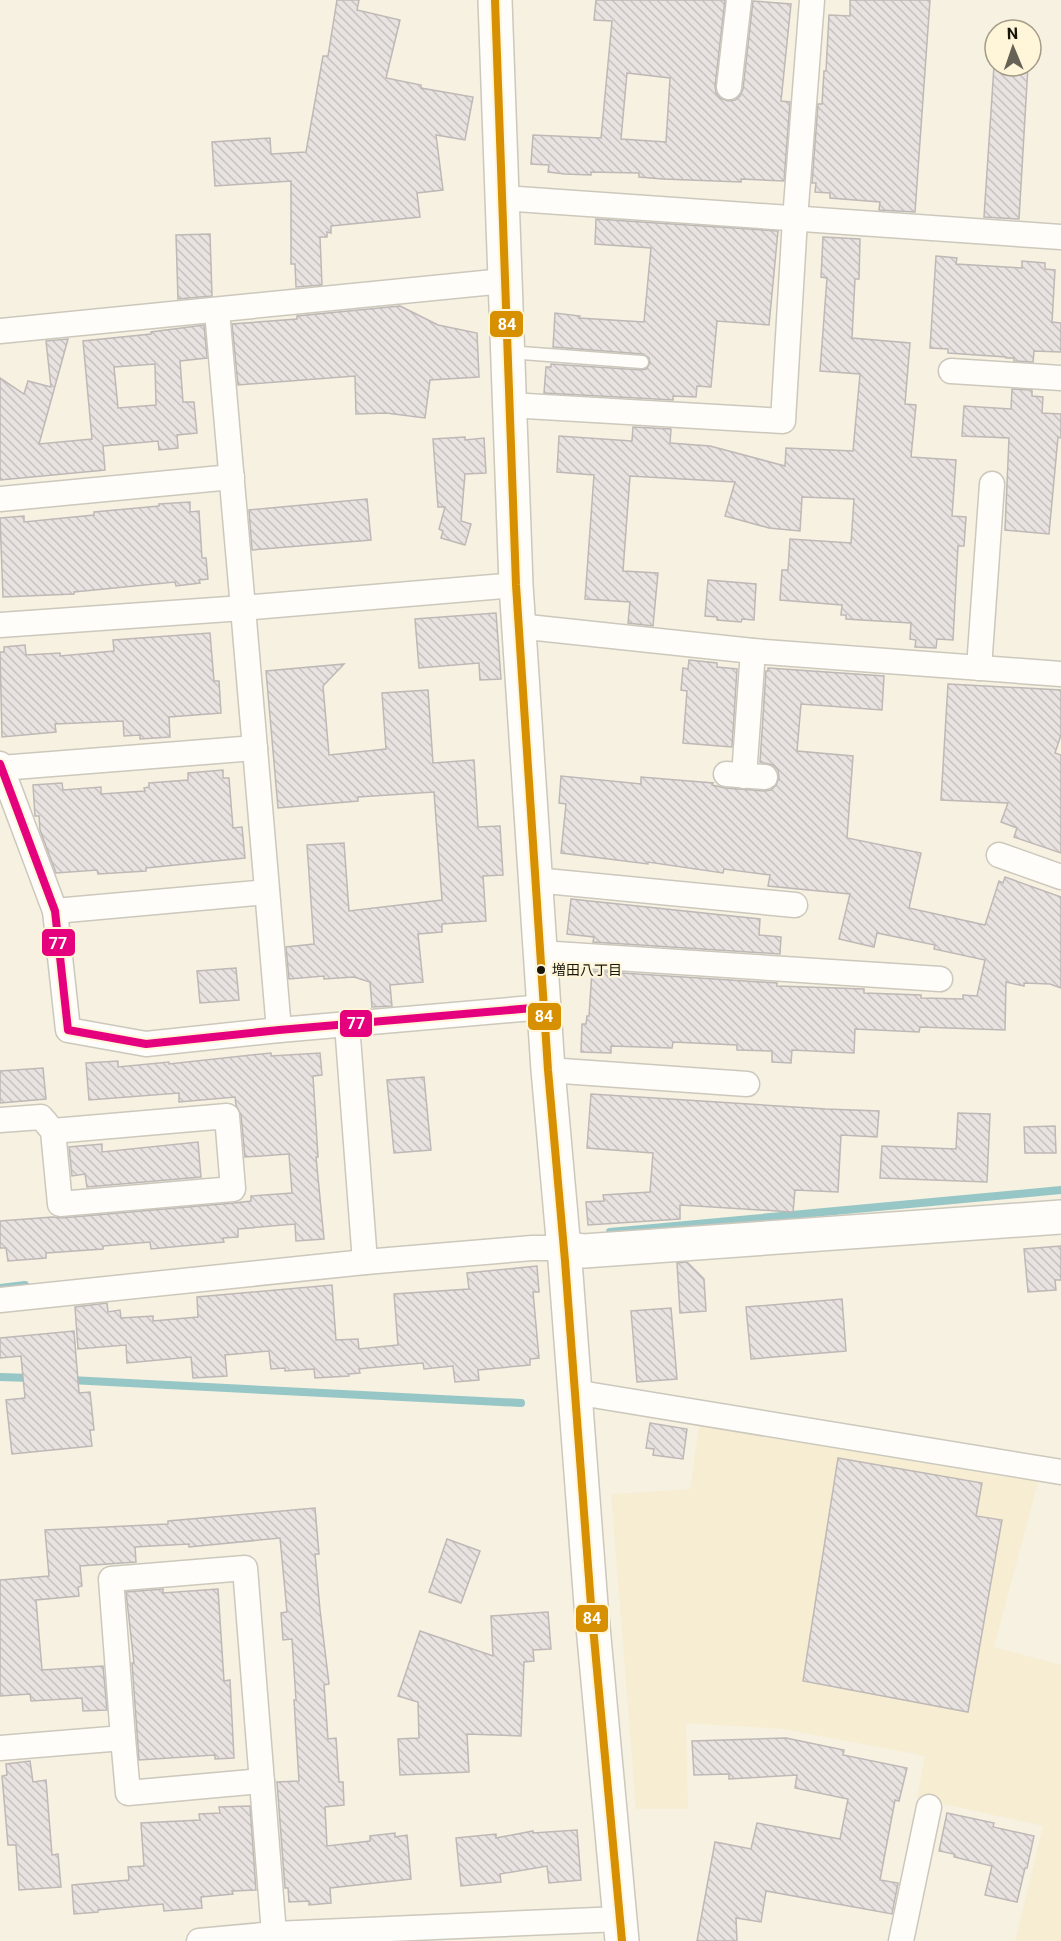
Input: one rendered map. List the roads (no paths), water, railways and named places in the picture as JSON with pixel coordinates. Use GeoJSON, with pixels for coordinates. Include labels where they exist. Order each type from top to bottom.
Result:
{"type":"FeatureCollection","features":[{"type":"Feature","properties":{"kind":"main road"},"geometry":{"type":"LineString","coordinates":[[495,0],[518,626],[548,1070],[591,1605],[621,1930]]}},
{"type":"Feature","properties":{"kind":"main road"},"geometry":{"type":"LineString","coordinates":[[564,1248],[585,1251],[1061,1217]]}},
{"type":"Feature","properties":{"kind":"street"},"geometry":{"type":"LineString","coordinates":[[729,87],[738,0]]}},
{"type":"Feature","properties":{"kind":"street"},"geometry":{"type":"LineString","coordinates":[[509,405],[783,421],[795,219],[812,0]]}},
{"type":"Feature","properties":{"kind":"street"},"geometry":{"type":"LineString","coordinates":[[503,198],[1061,237]]}},
{"type":"Feature","properties":{"kind":"street"},"geometry":{"type":"LineString","coordinates":[[0,331],[504,281]]}},
{"type":"Feature","properties":{"kind":"street"},"geometry":{"type":"LineString","coordinates":[[217,310],[279,1030]]}},
{"type":"Feature","properties":{"kind":"street"},"geometry":{"type":"LineString","coordinates":[[951,371],[1061,378]]}},
{"type":"Feature","properties":{"kind":"street"},"geometry":{"type":"LineString","coordinates":[[0,499],[232,477]]}},
{"type":"Feature","properties":{"kind":"street"},"geometry":{"type":"LineString","coordinates":[[979,668],[992,484]]}},
{"type":"Feature","properties":{"kind":"street"},"geometry":{"type":"LineString","coordinates":[[0,625],[243,608],[516,585]]}},
{"type":"Feature","properties":{"kind":"street"},"geometry":{"type":"LineString","coordinates":[[518,626],[753,651],[1061,674]]}},
{"type":"Feature","properties":{"kind":"street"},"geometry":{"type":"LineString","coordinates":[[745,775],[753,651]]}},
{"type":"Feature","properties":{"kind":"street"},"geometry":{"type":"LineString","coordinates":[[255,748],[1,766],[55,911],[68,1030],[146,1044],[544,1007]]}},
{"type":"Feature","properties":{"kind":"street"},"geometry":{"type":"LineString","coordinates":[[999,855],[1061,877]]}},
{"type":"Feature","properties":{"kind":"street"},"geometry":{"type":"LineString","coordinates":[[535,880],[795,905]]}},
{"type":"Feature","properties":{"kind":"street"},"geometry":{"type":"LineString","coordinates":[[55,911],[267,892]]}},
{"type":"Feature","properties":{"kind":"street"},"geometry":{"type":"LineString","coordinates":[[540,952],[940,979]]}},
{"type":"Feature","properties":{"kind":"street"},"geometry":{"type":"LineString","coordinates":[[347,1024],[365,1263]]}},
{"type":"Feature","properties":{"kind":"street"},"geometry":{"type":"LineString","coordinates":[[548,1070],[747,1084]]}},
{"type":"Feature","properties":{"kind":"street"},"geometry":{"type":"LineString","coordinates":[[0,1120],[41,1117],[53,1131],[60,1204],[233,1189],[227,1116],[53,1131]]}},
{"type":"Feature","properties":{"kind":"street"},"geometry":{"type":"LineString","coordinates":[[0,1300],[365,1263],[532,1248],[564,1248]]}},
{"type":"Feature","properties":{"kind":"street"},"geometry":{"type":"LineString","coordinates":[[574,1392],[1061,1472]]}},
{"type":"Feature","properties":{"kind":"street"},"geometry":{"type":"LineString","coordinates":[[262,1781],[128,1793],[111,1579],[245,1568],[262,1781],[274,1934]]}},
{"type":"Feature","properties":{"kind":"street"},"geometry":{"type":"LineString","coordinates":[[0,1748],[123,1738]]}},
{"type":"Feature","properties":{"kind":"street"},"geometry":{"type":"LineString","coordinates":[[901,1941],[929,1807]]}},
{"type":"Feature","properties":{"kind":"street"},"geometry":{"type":"LineString","coordinates":[[199,1941],[274,1934],[621,1930]]}},
{"type":"Feature","properties":{"kind":"lane"},"geometry":{"type":"LineString","coordinates":[[507,352],[642,362]]}},
{"type":"Feature","properties":{"kind":"waterway"},"geometry":{"type":"LineString","coordinates":[[610,1232],[1061,1190]]}},
{"type":"Feature","properties":{"kind":"waterway"},"geometry":{"type":"LineString","coordinates":[[0,1288],[25,1285]]}},
{"type":"Feature","properties":{"kind":"waterway"},"geometry":{"type":"LineString","coordinates":[[0,1377],[31,1378]]}},
{"type":"Feature","properties":{"kind":"waterway"},"geometry":{"type":"LineString","coordinates":[[70,1380],[521,1403]]}},
{"type":"Feature","properties":{"kind":"place","name":"増田八丁目"},"geometry":{"type":"Point","coordinates":[541,970]}}]}
